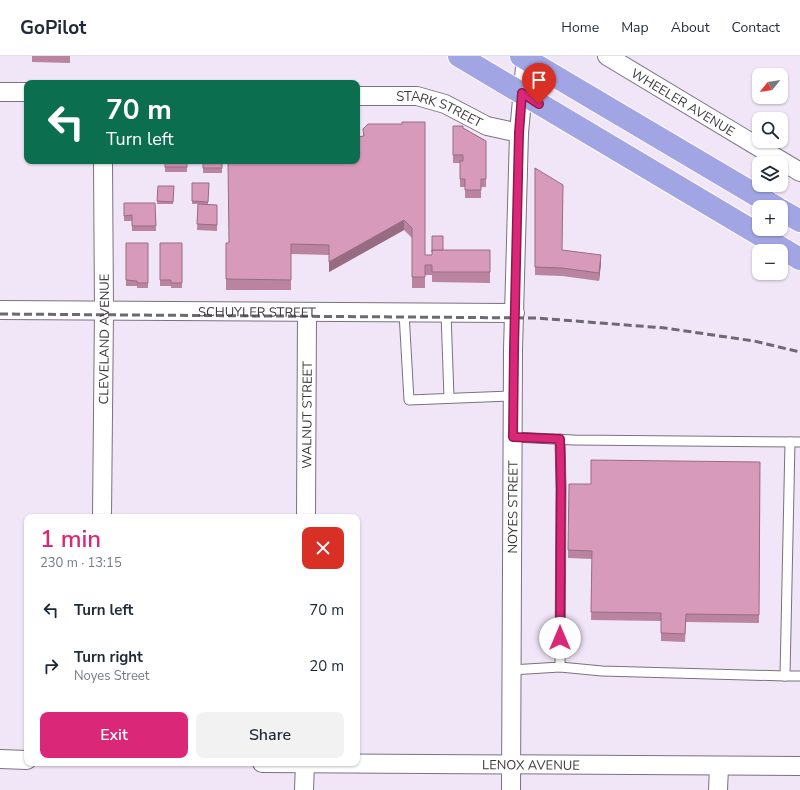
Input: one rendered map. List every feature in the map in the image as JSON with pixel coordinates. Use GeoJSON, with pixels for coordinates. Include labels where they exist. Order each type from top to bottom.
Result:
{"type":"FeatureCollection","features":[{"type":"Feature","properties":{"kind":"highway"},"geometry":{"type":"LineString","coordinates":[[459,56],[800,259]]}},
{"type":"Feature","properties":{"kind":"highway"},"geometry":{"type":"LineString","coordinates":[[524,57],[764,200]]}},
{"type":"Feature","properties":{"kind":"highway"},"geometry":{"type":"LineString","coordinates":[[788,214],[800,221]]}},
{"type":"Feature","properties":{"kind":"street","name":"WHEELER AVENUE"},"geometry":{"type":"LineString","coordinates":[[607,56],[800,172]]}},
{"type":"Feature","properties":{"kind":"street","name":"NOYES STREET"},"geometry":{"type":"LineString","coordinates":[[511,790],[513,396],[519,133],[524,57]]}},
{"type":"Feature","properties":{"kind":"street"},"geometry":{"type":"LineString","coordinates":[[0,92],[24,92]]}},
{"type":"Feature","properties":{"kind":"street","name":"STARK STREET"},"geometry":{"type":"LineString","coordinates":[[360,96],[417,96],[446,104],[487,126],[519,133]]}},
{"type":"Feature","properties":{"kind":"street","name":"CLEVELAND AVENUE"},"geometry":{"type":"LineString","coordinates":[[102,164],[104,311],[102,514]]}},
{"type":"Feature","properties":{"kind":"street","name":"SCHUYLER STREET"},"geometry":{"type":"LineString","coordinates":[[0,310],[515,313]]}},
{"type":"Feature","properties":{"kind":"street","name":"WALNUT STREET"},"geometry":{"type":"LineString","coordinates":[[306,514],[307,312]]}},
{"type":"Feature","properties":{"kind":"street"},"geometry":{"type":"LineString","coordinates":[[0,759],[24,760]]}},
{"type":"Feature","properties":{"kind":"street","name":"LENOX AVENUE"},"geometry":{"type":"LineString","coordinates":[[360,763],[719,767],[800,766]]}},
{"type":"Feature","properties":{"kind":"street"},"geometry":{"type":"LineString","coordinates":[[304,790],[305,766]]}},
{"type":"Feature","properties":{"kind":"street"},"geometry":{"type":"LineString","coordinates":[[718,790],[719,767]]}},
{"type":"Feature","properties":{"kind":"lane"},"geometry":{"type":"LineString","coordinates":[[404,313],[409,400],[513,396]]}},
{"type":"Feature","properties":{"kind":"lane"},"geometry":{"type":"LineString","coordinates":[[446,313],[449,398]]}},
{"type":"Feature","properties":{"kind":"lane"},"geometry":{"type":"LineString","coordinates":[[513,437],[800,442]]}},
{"type":"Feature","properties":{"kind":"lane"},"geometry":{"type":"LineString","coordinates":[[560,439],[560,668]]}},
{"type":"Feature","properties":{"kind":"lane"},"geometry":{"type":"LineString","coordinates":[[785,676],[790,442]]}},
{"type":"Feature","properties":{"kind":"lane"},"geometry":{"type":"LineString","coordinates":[[511,670],[560,668],[602,671],[800,676]]}},
{"type":"Feature","properties":{"kind":"building"},"geometry":{"type":"Polygon","coordinates":[[[402,122],[425,122],[425,255],[432,255],[432,250],[490,250],[490,272],[432,272],[432,265],[425,265],[425,277],[412,277],[412,228],[404,220],[329,262],[329,245],[291,244],[291,280],[226,279],[226,243],[229,243],[228,164],[360,164],[360,137],[364,136],[363,129],[368,124],[402,124],[402,122]]]}},
{"type":"Feature","properties":{"kind":"building"},"geometry":{"type":"Polygon","coordinates":[[[453,126],[463,126],[463,128],[486,141],[486,179],[481,179],[481,190],[465,190],[465,179],[460,179],[460,161],[463,161],[463,155],[453,155],[453,126]]]}},
{"type":"Feature","properties":{"kind":"building"},"geometry":{"type":"Polygon","coordinates":[[[165,164],[187,164],[187,167],[165,167],[165,164]]]}},
{"type":"Feature","properties":{"kind":"building"},"geometry":{"type":"Polygon","coordinates":[[[203,164],[222,164],[222,168],[203,168],[203,164]]]}},
{"type":"Feature","properties":{"kind":"building"},"geometry":{"type":"Polygon","coordinates":[[[535,168],[563,185],[562,250],[601,255],[599,273],[562,268],[535,267],[535,168]]]}},
{"type":"Feature","properties":{"kind":"building"},"geometry":{"type":"Polygon","coordinates":[[[192,183],[209,183],[208,202],[192,201],[192,183]]]}},
{"type":"Feature","properties":{"kind":"building"},"geometry":{"type":"Polygon","coordinates":[[[158,186],[174,186],[173,202],[157,201],[158,186]]]}},
{"type":"Feature","properties":{"kind":"building"},"geometry":{"type":"Polygon","coordinates":[[[124,203],[155,203],[156,226],[132,226],[132,215],[124,216],[124,203]]]}},
{"type":"Feature","properties":{"kind":"building"},"geometry":{"type":"Polygon","coordinates":[[[198,204],[217,205],[217,225],[197,224],[198,204]]]}},
{"type":"Feature","properties":{"kind":"building"},"geometry":{"type":"Polygon","coordinates":[[[432,236],[443,236],[443,250],[432,250],[432,236]]]}},
{"type":"Feature","properties":{"kind":"building"},"geometry":{"type":"Polygon","coordinates":[[[126,243],[148,243],[148,283],[137,283],[137,281],[126,280],[126,243]]]}},
{"type":"Feature","properties":{"kind":"building"},"geometry":{"type":"Polygon","coordinates":[[[160,243],[182,243],[182,283],[171,283],[171,280],[160,280],[160,243]]]}},
{"type":"Feature","properties":{"kind":"building"},"geometry":{"type":"Polygon","coordinates":[[[591,460],[760,462],[759,615],[686,614],[685,634],[661,633],[661,613],[591,612],[592,551],[568,550],[569,484],[591,484],[591,460]]]}},
{"type":"Feature","properties":{"kind":"railway"},"geometry":{"type":"LineString","coordinates":[[0,314],[536,318],[665,328],[754,341],[800,352]]}},
{"type":"Feature","properties":{"kind":"route"},"geometry":{"type":"LineString","coordinates":[[539,104],[522,93],[519,133],[513,437],[560,439],[560,638]]}}]}
